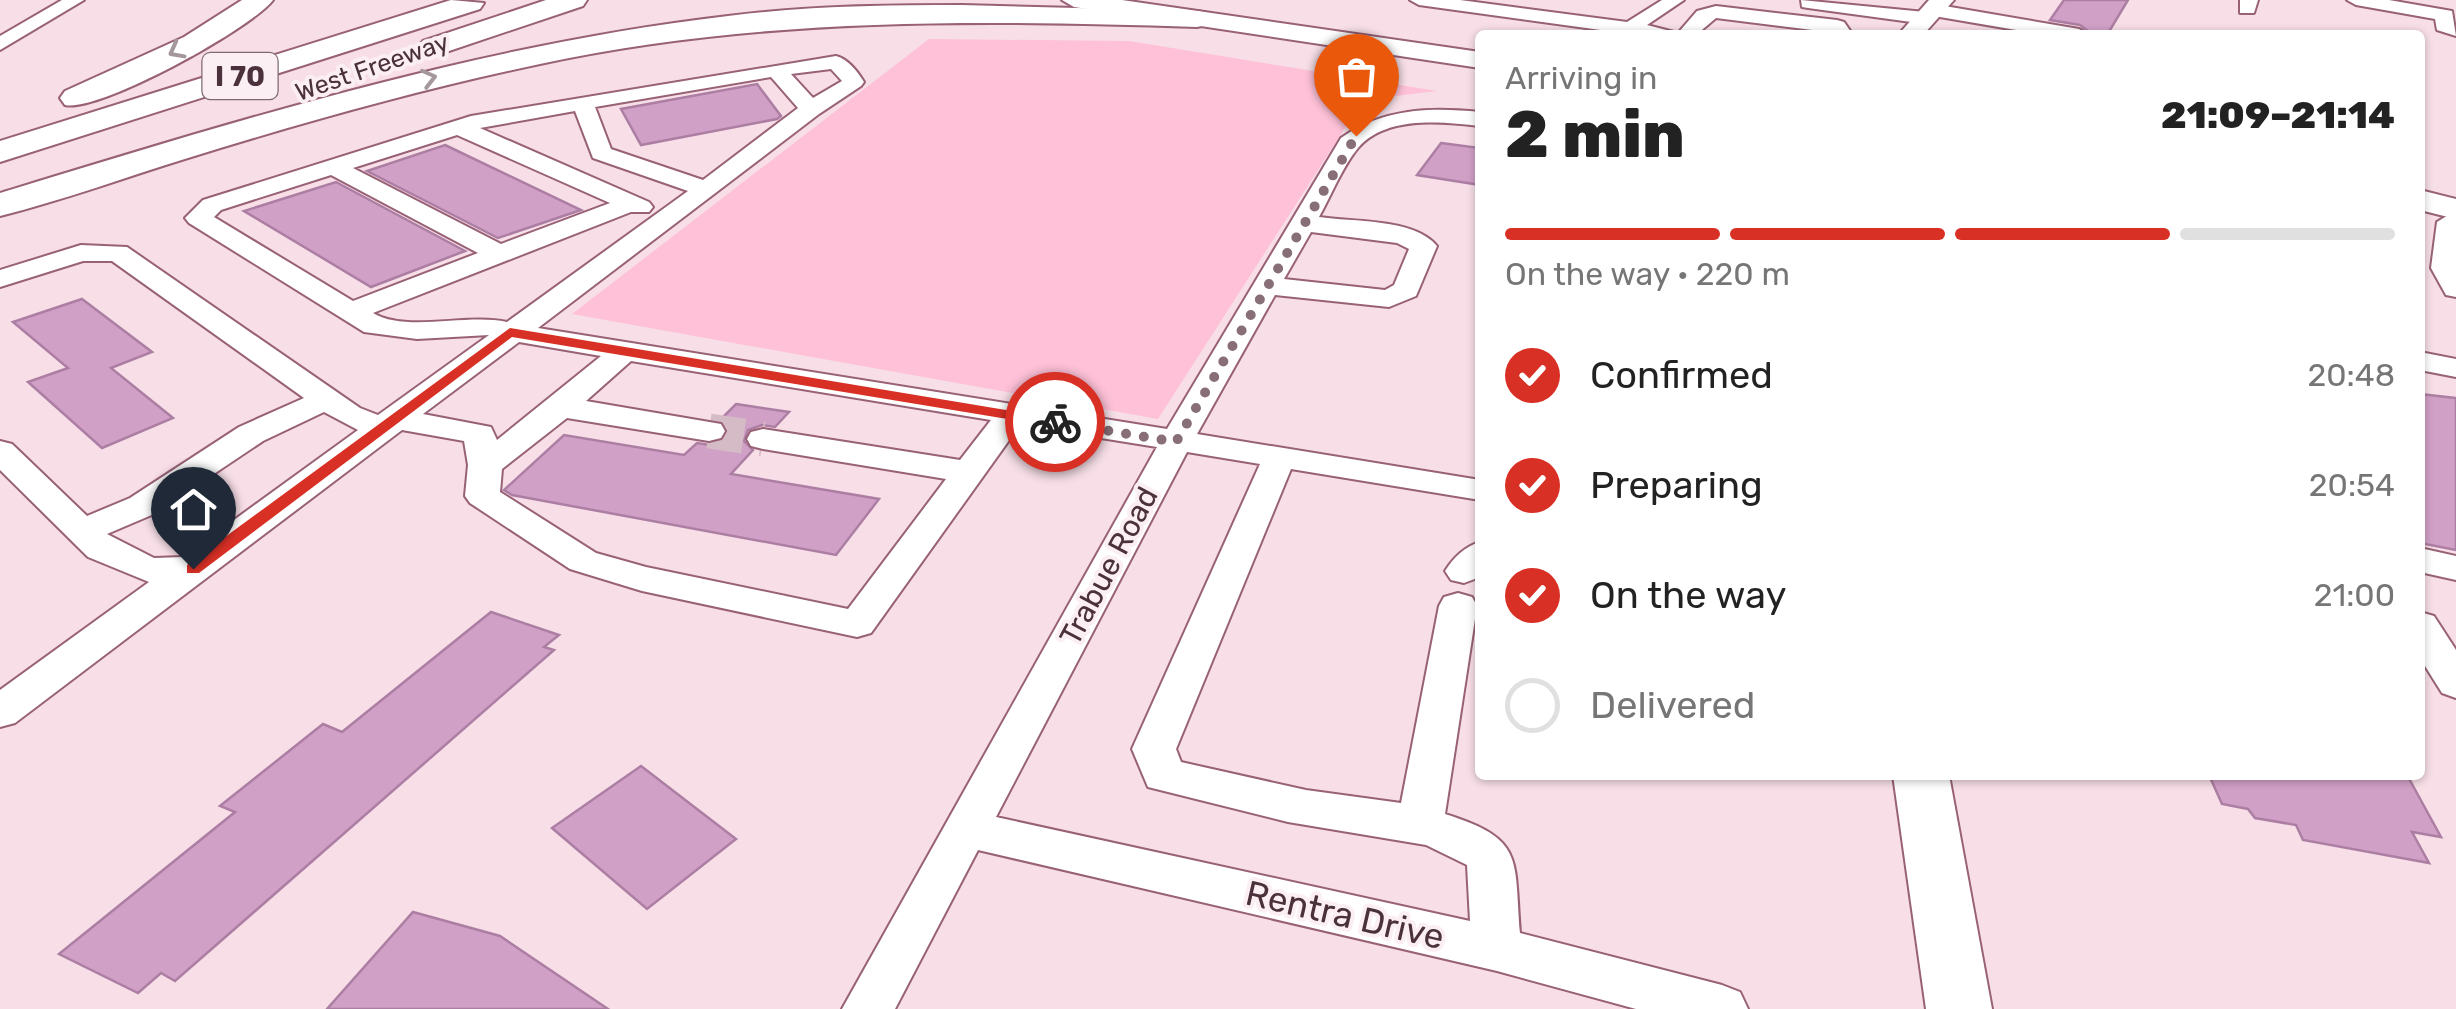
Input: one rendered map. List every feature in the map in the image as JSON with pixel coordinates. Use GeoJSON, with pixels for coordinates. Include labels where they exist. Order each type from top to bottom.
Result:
{"type":"FeatureCollection","features":[{"type":"Feature","properties":{"kind":"highway"},"geometry":{"type":"LineString","coordinates":[[0,128],[62,105],[163,58],[237,18],[259,0]]}},
{"type":"Feature","properties":{"kind":"highway"},"geometry":{"type":"LineString","coordinates":[[0,151],[104,110],[453,0]]}},
{"type":"Feature","properties":{"kind":"highway","name":"West Freeway"},"geometry":{"type":"LineString","coordinates":[[0,151],[481,0]]}},
{"type":"Feature","properties":{"kind":"highway","name":"West Freeway"},"geometry":{"type":"LineString","coordinates":[[0,192],[574,0]]}},
{"type":"Feature","properties":{"kind":"highway"},"geometry":{"type":"LineString","coordinates":[[1102,4],[1199,6]]}},
{"type":"Feature","properties":{"kind":"highway"},"geometry":{"type":"LineString","coordinates":[[0,205],[385,89],[520,58],[676,30],[899,12],[1199,6]]}},
{"type":"Feature","properties":{"kind":"main road"},"geometry":{"type":"LineString","coordinates":[[1074,0],[1102,4]]}},
{"type":"Feature","properties":{"kind":"main road"},"geometry":{"type":"LineString","coordinates":[[1199,6],[1475,41]]}},
{"type":"Feature","properties":{"kind":"main road"},"geometry":{"type":"LineString","coordinates":[[1199,6],[1475,59]]}},
{"type":"Feature","properties":{"kind":"main road"},"geometry":{"type":"LineString","coordinates":[[2425,203],[2446,217]]}},
{"type":"Feature","properties":{"kind":"main road"},"geometry":{"type":"LineString","coordinates":[[1922,780],[1959,1009]]}},
{"type":"Feature","properties":{"kind":"street"},"geometry":{"type":"LineString","coordinates":[[0,44],[75,0]]}},
{"type":"Feature","properties":{"kind":"street"},"geometry":{"type":"LineString","coordinates":[[1419,0],[1641,30]]}},
{"type":"Feature","properties":{"kind":"street"},"geometry":{"type":"LineString","coordinates":[[1630,28],[1650,12],[1676,0]]}},
{"type":"Feature","properties":{"kind":"street"},"geometry":{"type":"LineString","coordinates":[[1782,0],[2047,30]]}},
{"type":"Feature","properties":{"kind":"street"},"geometry":{"type":"LineString","coordinates":[[2356,0],[2445,15],[2444,26],[2456,30]]}},
{"type":"Feature","properties":{"kind":"street"},"geometry":{"type":"LineString","coordinates":[[1617,6],[1650,12]]}},
{"type":"Feature","properties":{"kind":"street"},"geometry":{"type":"LineString","coordinates":[[1690,30],[1704,15],[1720,6],[1837,26],[1840,30]]}},
{"type":"Feature","properties":{"kind":"street"},"geometry":{"type":"LineString","coordinates":[[0,712],[510,332],[706,189],[811,109],[854,82],[836,62],[776,70],[459,127],[212,205],[198,218],[374,326],[417,330],[486,326],[510,332],[624,351],[1475,489]]}},
{"type":"Feature","properties":{"kind":"street"},"geometry":{"type":"LineString","coordinates":[[776,70],[811,109]]}},
{"type":"Feature","properties":{"kind":"street"},"geometry":{"type":"LineString","coordinates":[[583,103],[602,153],[706,189]]}},
{"type":"Feature","properties":{"kind":"street","name":"Trabue Road"},"geometry":{"type":"LineString","coordinates":[[868,1009],[1176,442],[1349,142],[1382,123],[1414,117],[1475,119]]}},
{"type":"Feature","properties":{"kind":"street"},"geometry":{"type":"LineString","coordinates":[[459,127],[629,204],[670,215]]}},
{"type":"Feature","properties":{"kind":"street"},"geometry":{"type":"LineString","coordinates":[[333,167],[500,254]]}},
{"type":"Feature","properties":{"kind":"street"},"geometry":{"type":"LineString","coordinates":[[351,312],[629,204]]}},
{"type":"Feature","properties":{"kind":"street"},"geometry":{"type":"LineString","coordinates":[[2444,273],[2446,217]]}},
{"type":"Feature","properties":{"kind":"street"},"geometry":{"type":"LineString","coordinates":[[1269,286],[1388,300],[1406,290],[1424,246],[1403,236],[1302,223]]}},
{"type":"Feature","properties":{"kind":"street"},"geometry":{"type":"LineString","coordinates":[[0,279],[81,253],[118,253],[348,415],[387,424],[478,434],[484,465],[482,496],[583,561],[642,579],[857,624],[1012,415]]}},
{"type":"Feature","properties":{"kind":"street"},"geometry":{"type":"LineString","coordinates":[[2425,345],[2456,350]]}},
{"type":"Feature","properties":{"kind":"street"},"geometry":{"type":"LineString","coordinates":[[484,465],[561,407],[624,351]]}},
{"type":"Feature","properties":{"kind":"street"},"geometry":{"type":"LineString","coordinates":[[2425,362],[2456,368]]}},
{"type":"Feature","properties":{"kind":"street"},"geometry":{"type":"LineString","coordinates":[[82,531],[142,506],[250,434],[327,399]]}},
{"type":"Feature","properties":{"kind":"street"},"geometry":{"type":"LineString","coordinates":[[561,407],[709,431]]}},
{"type":"Feature","properties":{"kind":"street"},"geometry":{"type":"LineString","coordinates":[[763,440],[969,472]]}},
{"type":"Feature","properties":{"kind":"street"},"geometry":{"type":"LineString","coordinates":[[0,451],[101,550],[150,570],[193,569]]}},
{"type":"Feature","properties":{"kind":"street"},"geometry":{"type":"LineString","coordinates":[[1279,458],[1154,749],[1164,775],[1307,808],[1420,826],[1472,842],[1490,856],[1497,950]]}},
{"type":"Feature","properties":{"kind":"street"},"geometry":{"type":"LineString","coordinates":[[2425,561],[2456,568]]}},
{"type":"Feature","properties":{"kind":"street"},"geometry":{"type":"LineString","coordinates":[[1420,826],[1468,577]]}},
{"type":"Feature","properties":{"kind":"street"},"geometry":{"type":"LineString","coordinates":[[2425,633],[2456,683]]}},
{"type":"Feature","properties":{"kind":"street","name":"Rentra Drive"},"geometry":{"type":"LineString","coordinates":[[966,829],[1497,950],[1722,1009]]}},
{"type":"Feature","properties":{"kind":"shaded area"},"geometry":{"type":"Polygon","coordinates":[[[929,39],[1129,41],[1437,91],[1363,100],[1158,419],[572,314],[929,39]]]}},
{"type":"Feature","properties":{"kind":"building"},"geometry":{"type":"Polygon","coordinates":[[[2064,0],[2128,0],[2110,30],[2086,30],[2080,25],[2050,20],[2064,0]]]}},
{"type":"Feature","properties":{"kind":"building"},"geometry":{"type":"Polygon","coordinates":[[[757,84],[781,116],[777,119],[641,145],[621,109],[757,84]]]}},
{"type":"Feature","properties":{"kind":"building"},"geometry":{"type":"Polygon","coordinates":[[[1441,143],[1475,147],[1475,184],[1417,175],[1441,143]]]}},
{"type":"Feature","properties":{"kind":"building"},"geometry":{"type":"Polygon","coordinates":[[[445,145],[581,210],[498,238],[367,171],[445,145]]]}},
{"type":"Feature","properties":{"kind":"building"},"geometry":{"type":"Polygon","coordinates":[[[336,182],[465,251],[371,287],[244,211],[336,182]]]}},
{"type":"Feature","properties":{"kind":"building"},"geometry":{"type":"Polygon","coordinates":[[[82,299],[152,352],[111,368],[173,418],[102,448],[28,382],[68,368],[13,322],[82,299]]]}},
{"type":"Feature","properties":{"kind":"building"},"geometry":{"type":"Polygon","coordinates":[[[2425,395],[2456,398],[2456,550],[2425,544],[2425,395]]]}},
{"type":"Feature","properties":{"kind":"building"},"geometry":{"type":"Polygon","coordinates":[[[736,404],[789,412],[775,427],[762,425],[748,430],[744,441],[753,450],[731,474],[879,499],[836,555],[512,495],[504,490],[564,435],[684,455],[697,443],[710,445],[724,440],[728,429],[720,420],[736,404]]]}},
{"type":"Feature","properties":{"kind":"building"},"geometry":{"type":"Polygon","coordinates":[[[491,612],[559,635],[544,647],[554,650],[175,981],[161,973],[138,993],[59,954],[235,812],[220,806],[323,724],[342,732],[491,612]]]}},
{"type":"Feature","properties":{"kind":"building"},"geometry":{"type":"Polygon","coordinates":[[[641,766],[736,839],[647,909],[552,828],[641,766]]]}},
{"type":"Feature","properties":{"kind":"building"},"geometry":{"type":"Polygon","coordinates":[[[2211,780],[2410,780],[2441,837],[2412,832],[2429,863],[2303,840],[2296,825],[2255,818],[2248,809],[2222,804],[2211,780]]]}},
{"type":"Feature","properties":{"kind":"building"},"geometry":{"type":"Polygon","coordinates":[[[413,912],[500,936],[608,1009],[327,1009],[413,912]]]}},
{"type":"Feature","properties":{"kind":"tunnel"},"geometry":{"type":"LineString","coordinates":[[709,431],[763,439]]}},
{"type":"Feature","properties":{"kind":"way so far"},"geometry":{"type":"LineString","coordinates":[[1055,422],[1176,442],[1356,136]]}},
{"type":"Feature","properties":{"kind":"route"},"geometry":{"type":"LineString","coordinates":[[193,569],[510,332],[1055,422]]}}]}
